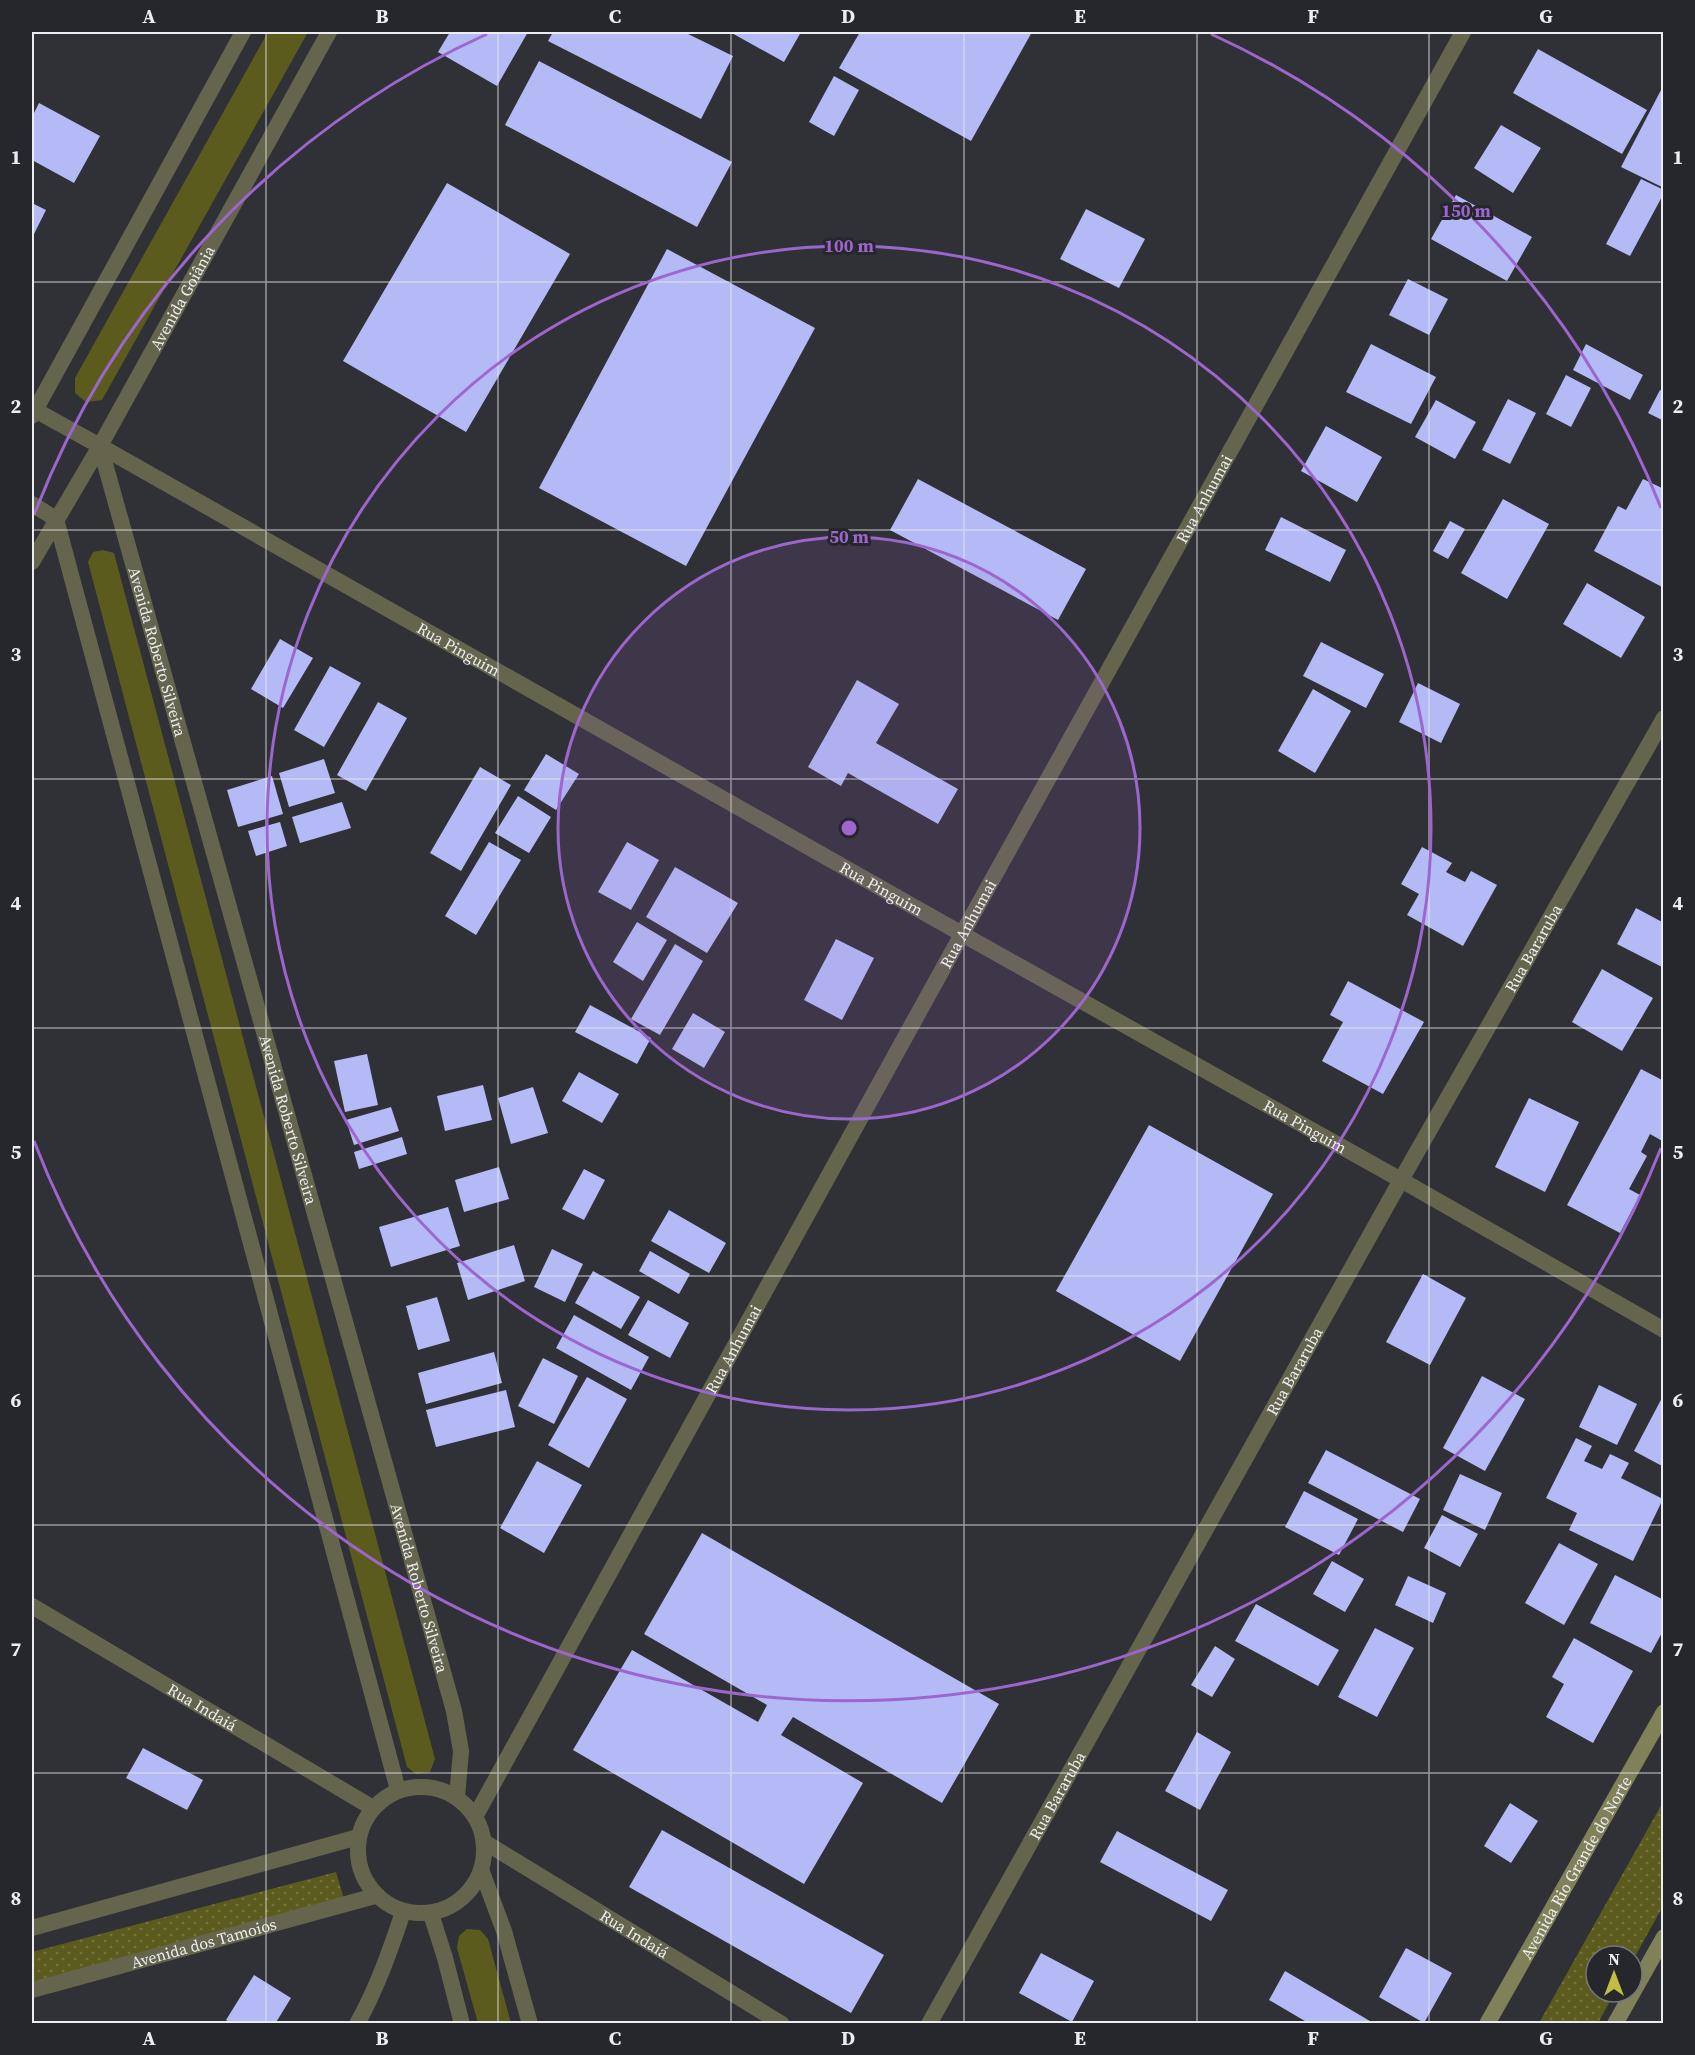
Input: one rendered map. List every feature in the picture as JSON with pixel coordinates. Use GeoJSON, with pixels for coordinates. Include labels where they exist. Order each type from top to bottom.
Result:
{"type":"FeatureCollection","features":[{"type":"Feature","properties":{"kind":"main road","name":"Avenida Rio Grande do Norte"},"geometry":{"type":"LineString","coordinates":[[1487,2024],[1664,1712]]}},
{"type":"Feature","properties":{"kind":"main road"},"geometry":{"type":"LineString","coordinates":[[1614,2024],[1664,1937]]}},
{"type":"Feature","properties":{"kind":"street"},"geometry":{"type":"LineString","coordinates":[[33,413],[243,32]]}},
{"type":"Feature","properties":{"kind":"street","name":"Avenida Goiânia"},"geometry":{"type":"LineString","coordinates":[[32,562],[100,446],[329,32]]}},
{"type":"Feature","properties":{"kind":"street","name":"Rua Anhumai"},"geometry":{"type":"LineString","coordinates":[[476,1815],[1463,32]]}},
{"type":"Feature","properties":{"kind":"street","name":"Rua Pinguim"},"geometry":{"type":"LineString","coordinates":[[33,413],[100,446],[1664,1330]]}},
{"type":"Feature","properties":{"kind":"street","name":"Avenida Roberto Silveira"},"geometry":{"type":"LineString","coordinates":[[100,446],[454,1711],[461,1751],[457,1797]]}},
{"type":"Feature","properties":{"kind":"street"},"geometry":{"type":"LineString","coordinates":[[32,504],[56,519],[398,1790]]}},
{"type":"Feature","properties":{"kind":"street","name":"Rua Bararuba"},"geometry":{"type":"LineString","coordinates":[[929,2024],[1401,1180],[1664,718]]}},
{"type":"Feature","properties":{"kind":"street","name":"Rua Indaiá"},"geometry":{"type":"LineString","coordinates":[[32,1606],[373,1808]]}},
{"type":"Feature","properties":{"kind":"street"},"geometry":{"type":"LineString","coordinates":[[429,1786],[457,1797],[476,1815],[486,1843],[482,1872],[462,1900],[431,1914],[403,1912],[375,1896],[359,1869],[358,1837],[373,1808],[384,1797],[398,1790],[429,1786]]}},
{"type":"Feature","properties":{"kind":"street"},"geometry":{"type":"LineString","coordinates":[[32,1928],[358,1837]]}},
{"type":"Feature","properties":{"kind":"street","name":"Rua Indaiá"},"geometry":{"type":"LineString","coordinates":[[486,1843],[782,2024]]}},
{"type":"Feature","properties":{"kind":"street"},"geometry":{"type":"LineString","coordinates":[[482,1872],[504,1931],[530,2024]]}},
{"type":"Feature","properties":{"kind":"street","name":"Avenida dos Tamoios"},"geometry":{"type":"LineString","coordinates":[[32,1990],[375,1896]]}},
{"type":"Feature","properties":{"kind":"street"},"geometry":{"type":"LineString","coordinates":[[357,2024],[371,1998],[403,1912]]}},
{"type":"Feature","properties":{"kind":"street"},"geometry":{"type":"LineString","coordinates":[[431,1914],[462,2024]]}},
{"type":"Feature","properties":{"kind":"shaded area"},"geometry":{"type":"Polygon","coordinates":[[[268,32],[308,32],[102,400],[86,402],[75,393],[75,378],[268,32]]]}},
{"type":"Feature","properties":{"kind":"shaded area"},"geometry":{"type":"Polygon","coordinates":[[[103,550],[114,553],[435,1759],[430,1772],[416,1774],[407,1767],[88,562],[93,552],[103,550]]]}},
{"type":"Feature","properties":{"kind":"shaded area"},"geometry":{"type":"Polygon","coordinates":[[[1663,1802],[1663,1906],[1642,1944],[1584,1944],[1584,2004],[1608,2004],[1598,2023],[1539,2023],[1663,1802]]]}},
{"type":"Feature","properties":{"kind":"shaded area"},"geometry":{"type":"Polygon","coordinates":[[[336,1872],[344,1899],[32,1983],[32,1952],[336,1872]]]}},
{"type":"Feature","properties":{"kind":"shaded area"},"geometry":{"type":"Polygon","coordinates":[[[467,1929],[480,1930],[488,1939],[511,2023],[478,2023],[457,1948],[459,1936],[467,1929]]]}},
{"type":"Feature","properties":{"kind":"building"},"geometry":{"type":"Polygon","coordinates":[[[450,32],[528,32],[497,86],[438,52],[450,32]]]}},
{"type":"Feature","properties":{"kind":"building"},"geometry":{"type":"Polygon","coordinates":[[[553,32],[684,32],[733,56],[701,119],[548,41],[553,32]]]}},
{"type":"Feature","properties":{"kind":"building"},"geometry":{"type":"Polygon","coordinates":[[[730,32],[801,32],[784,62],[730,32]]]}},
{"type":"Feature","properties":{"kind":"building"},"geometry":{"type":"Polygon","coordinates":[[[860,32],[1032,32],[971,141],[839,68],[860,32]]]}},
{"type":"Feature","properties":{"kind":"building"},"geometry":{"type":"Polygon","coordinates":[[[1538,49],[1647,110],[1622,154],[1513,93],[1538,49]]]}},
{"type":"Feature","properties":{"kind":"building"},"geometry":{"type":"Polygon","coordinates":[[[539,61],[732,162],[697,227],[505,125],[539,61]]]}},
{"type":"Feature","properties":{"kind":"building"},"geometry":{"type":"Polygon","coordinates":[[[834,76],[859,90],[834,136],[809,122],[834,76]]]}},
{"type":"Feature","properties":{"kind":"building"},"geometry":{"type":"Polygon","coordinates":[[[1661,90],[1664,91],[1664,188],[1621,167],[1661,90]]]}},
{"type":"Feature","properties":{"kind":"building"},"geometry":{"type":"Polygon","coordinates":[[[39,103],[100,136],[74,183],[32,160],[32,117],[39,103]]]}},
{"type":"Feature","properties":{"kind":"building"},"geometry":{"type":"Polygon","coordinates":[[[1501,125],[1541,148],[1513,193],[1474,168],[1501,125]]]}},
{"type":"Feature","properties":{"kind":"building"},"geometry":{"type":"Polygon","coordinates":[[[1641,179],[1664,190],[1664,193],[1630,256],[1606,244],[1641,179]]]}},
{"type":"Feature","properties":{"kind":"building"},"geometry":{"type":"Polygon","coordinates":[[[447,183],[570,254],[466,432],[343,361],[447,183]]]}},
{"type":"Feature","properties":{"kind":"building"},"geometry":{"type":"Polygon","coordinates":[[[1456,195],[1532,237],[1507,281],[1431,239],[1456,195]]]}},
{"type":"Feature","properties":{"kind":"building"},"geometry":{"type":"Polygon","coordinates":[[[32,203],[46,210],[32,238],[32,203]]]}},
{"type":"Feature","properties":{"kind":"building"},"geometry":{"type":"Polygon","coordinates":[[[1086,209],[1145,239],[1119,288],[1060,259],[1086,209]]]}},
{"type":"Feature","properties":{"kind":"building"},"geometry":{"type":"Polygon","coordinates":[[[667,249],[815,328],[686,566],[539,488],[667,249]]]}},
{"type":"Feature","properties":{"kind":"building"},"geometry":{"type":"Polygon","coordinates":[[[1408,279],[1448,299],[1429,335],[1389,315],[1408,279]]]}},
{"type":"Feature","properties":{"kind":"building"},"geometry":{"type":"Polygon","coordinates":[[[1371,344],[1436,377],[1411,424],[1346,392],[1371,344]]]}},
{"type":"Feature","properties":{"kind":"building"},"geometry":{"type":"Polygon","coordinates":[[[1586,344],[1643,375],[1630,400],[1573,370],[1586,344]]]}},
{"type":"Feature","properties":{"kind":"building"},"geometry":{"type":"Polygon","coordinates":[[[1566,375],[1591,388],[1571,427],[1546,414],[1566,375]]]}},
{"type":"Feature","properties":{"kind":"building"},"geometry":{"type":"Polygon","coordinates":[[[1660,390],[1664,391],[1664,421],[1648,413],[1660,390]]]}},
{"type":"Feature","properties":{"kind":"building"},"geometry":{"type":"Polygon","coordinates":[[[1508,399],[1536,413],[1510,464],[1482,450],[1508,399]]]}},
{"type":"Feature","properties":{"kind":"building"},"geometry":{"type":"Polygon","coordinates":[[[1436,400],[1476,422],[1455,459],[1415,437],[1436,400]]]}},
{"type":"Feature","properties":{"kind":"building"},"geometry":{"type":"Polygon","coordinates":[[[1326,426],[1382,457],[1357,502],[1301,471],[1326,426]]]}},
{"type":"Feature","properties":{"kind":"building"},"geometry":{"type":"Polygon","coordinates":[[[918,479],[1086,569],[1058,620],[890,530],[918,479]]]}},
{"type":"Feature","properties":{"kind":"building"},"geometry":{"type":"Polygon","coordinates":[[[1643,479],[1664,489],[1664,518],[1661,522],[1664,524],[1664,588],[1594,551],[1618,506],[1626,510],[1643,479]]]}},
{"type":"Feature","properties":{"kind":"building"},"geometry":{"type":"Polygon","coordinates":[[[1503,499],[1549,524],[1507,599],[1461,573],[1503,499]]]}},
{"type":"Feature","properties":{"kind":"building"},"geometry":{"type":"Polygon","coordinates":[[[1281,517],[1346,550],[1330,582],[1265,550],[1281,517]]]}},
{"type":"Feature","properties":{"kind":"building"},"geometry":{"type":"Polygon","coordinates":[[[1450,521],[1465,529],[1448,559],[1433,551],[1450,521]]]}},
{"type":"Feature","properties":{"kind":"building"},"geometry":{"type":"Polygon","coordinates":[[[1587,583],[1645,617],[1621,658],[1563,624],[1587,583]]]}},
{"type":"Feature","properties":{"kind":"building"},"geometry":{"type":"Polygon","coordinates":[[[280,639],[313,658],[283,708],[251,689],[280,639]]]}},
{"type":"Feature","properties":{"kind":"building"},"geometry":{"type":"Polygon","coordinates":[[[1321,642],[1384,674],[1366,708],[1303,676],[1321,642]]]}},
{"type":"Feature","properties":{"kind":"building"},"geometry":{"type":"Polygon","coordinates":[[[330,666],[361,683],[324,747],[294,730],[330,666]]]}},
{"type":"Feature","properties":{"kind":"building"},"geometry":{"type":"Polygon","coordinates":[[[857,680],[899,704],[876,743],[958,789],[938,824],[848,773],[841,786],[808,767],[857,680]]]}},
{"type":"Feature","properties":{"kind":"building"},"geometry":{"type":"Polygon","coordinates":[[[1418,683],[1460,704],[1441,743],[1399,722],[1418,683]]]}},
{"type":"Feature","properties":{"kind":"building"},"geometry":{"type":"Polygon","coordinates":[[[1313,689],[1351,711],[1315,773],[1278,751],[1313,689]]]}},
{"type":"Feature","properties":{"kind":"building"},"geometry":{"type":"Polygon","coordinates":[[[378,702],[407,718],[366,791],[337,775],[378,702]]]}},
{"type":"Feature","properties":{"kind":"building"},"geometry":{"type":"Polygon","coordinates":[[[546,754],[579,774],[556,810],[524,790],[546,754]]]}},
{"type":"Feature","properties":{"kind":"building"},"geometry":{"type":"Polygon","coordinates":[[[324,759],[335,793],[289,807],[279,773],[324,759]]]}},
{"type":"Feature","properties":{"kind":"building"},"geometry":{"type":"Polygon","coordinates":[[[480,767],[511,785],[461,871],[430,853],[480,767]]]}},
{"type":"Feature","properties":{"kind":"building"},"geometry":{"type":"Polygon","coordinates":[[[272,776],[283,814],[238,827],[227,790],[272,776]]]}},
{"type":"Feature","properties":{"kind":"building"},"geometry":{"type":"Polygon","coordinates":[[[518,796],[551,817],[529,853],[495,833],[518,796]]]}},
{"type":"Feature","properties":{"kind":"building"},"geometry":{"type":"Polygon","coordinates":[[[342,802],[351,828],[300,843],[292,817],[342,802]]]}},
{"type":"Feature","properties":{"kind":"building"},"geometry":{"type":"Polygon","coordinates":[[[280,822],[287,846],[256,856],[248,831],[280,822]]]}},
{"type":"Feature","properties":{"kind":"building"},"geometry":{"type":"Polygon","coordinates":[[[489,842],[521,860],[476,935],[445,916],[489,842]]]}},
{"type":"Feature","properties":{"kind":"building"},"geometry":{"type":"Polygon","coordinates":[[[627,842],[659,860],[631,910],[598,892],[627,842]]]}},
{"type":"Feature","properties":{"kind":"building"},"geometry":{"type":"Polygon","coordinates":[[[1422,847],[1452,863],[1446,872],[1465,882],[1471,871],[1497,885],[1463,946],[1407,915],[1419,894],[1401,884],[1422,847]]]}},
{"type":"Feature","properties":{"kind":"building"},"geometry":{"type":"Polygon","coordinates":[[[675,867],[738,903],[707,953],[646,917],[675,867]]]}},
{"type":"Feature","properties":{"kind":"building"},"geometry":{"type":"Polygon","coordinates":[[[1636,908],[1664,923],[1664,968],[1617,944],[1636,908]]]}},
{"type":"Feature","properties":{"kind":"building"},"geometry":{"type":"Polygon","coordinates":[[[637,922],[667,940],[643,981],[613,962],[637,922]]]}},
{"type":"Feature","properties":{"kind":"building"},"geometry":{"type":"Polygon","coordinates":[[[836,939],[874,958],[842,1020],[804,1000],[836,939]]]}},
{"type":"Feature","properties":{"kind":"building"},"geometry":{"type":"Polygon","coordinates":[[[675,944],[703,961],[660,1035],[631,1019],[675,944]]]}},
{"type":"Feature","properties":{"kind":"building"},"geometry":{"type":"Polygon","coordinates":[[[1602,969],[1653,998],[1622,1051],[1572,1022],[1602,969]]]}},
{"type":"Feature","properties":{"kind":"building"},"geometry":{"type":"Polygon","coordinates":[[[1348,981],[1424,1022],[1383,1094],[1322,1061],[1343,1022],[1330,1015],[1348,981]]]}},
{"type":"Feature","properties":{"kind":"building"},"geometry":{"type":"Polygon","coordinates":[[[590,1005],[651,1038],[637,1064],[575,1032],[590,1005]]]}},
{"type":"Feature","properties":{"kind":"building"},"geometry":{"type":"Polygon","coordinates":[[[693,1013],[725,1032],[704,1068],[672,1049],[693,1013]]]}},
{"type":"Feature","properties":{"kind":"building"},"geometry":{"type":"Polygon","coordinates":[[[367,1054],[378,1105],[345,1112],[334,1061],[367,1054]]]}},
{"type":"Feature","properties":{"kind":"building"},"geometry":{"type":"Polygon","coordinates":[[[1641,1069],[1664,1081],[1664,1142],[1650,1134],[1641,1152],[1647,1156],[1629,1189],[1640,1195],[1620,1233],[1567,1205],[1641,1069]]]}},
{"type":"Feature","properties":{"kind":"building"},"geometry":{"type":"Polygon","coordinates":[[[579,1072],[619,1094],[602,1123],[562,1101],[579,1072]]]}},
{"type":"Feature","properties":{"kind":"building"},"geometry":{"type":"Polygon","coordinates":[[[483,1085],[492,1120],[445,1131],[437,1096],[483,1085]]]}},
{"type":"Feature","properties":{"kind":"building"},"geometry":{"type":"Polygon","coordinates":[[[533,1087],[548,1133],[511,1144],[498,1098],[533,1087]]]}},
{"type":"Feature","properties":{"kind":"building"},"geometry":{"type":"Polygon","coordinates":[[[1529,1098],[1579,1122],[1545,1192],[1495,1167],[1529,1098]]]}},
{"type":"Feature","properties":{"kind":"building"},"geometry":{"type":"Polygon","coordinates":[[[391,1107],[399,1131],[354,1145],[346,1120],[391,1107]]]}},
{"type":"Feature","properties":{"kind":"building"},"geometry":{"type":"Polygon","coordinates":[[[1149,1125],[1273,1194],[1180,1361],[1056,1291],[1149,1125]]]}},
{"type":"Feature","properties":{"kind":"building"},"geometry":{"type":"Polygon","coordinates":[[[402,1137],[407,1154],[359,1169],[354,1152],[402,1137]]]}},
{"type":"Feature","properties":{"kind":"building"},"geometry":{"type":"Polygon","coordinates":[[[499,1167],[509,1199],[464,1212],[455,1180],[499,1167]]]}},
{"type":"Feature","properties":{"kind":"building"},"geometry":{"type":"Polygon","coordinates":[[[584,1169],[605,1180],[584,1220],[562,1209],[584,1169]]]}},
{"type":"Feature","properties":{"kind":"building"},"geometry":{"type":"Polygon","coordinates":[[[448,1207],[460,1246],[391,1267],[379,1227],[448,1207]]]}},
{"type":"Feature","properties":{"kind":"building"},"geometry":{"type":"Polygon","coordinates":[[[669,1210],[726,1243],[709,1273],[651,1241],[669,1210]]]}},
{"type":"Feature","properties":{"kind":"building"},"geometry":{"type":"Polygon","coordinates":[[[514,1245],[525,1281],[468,1300],[457,1263],[514,1245]]]}},
{"type":"Feature","properties":{"kind":"building"},"geometry":{"type":"Polygon","coordinates":[[[552,1249],[583,1264],[565,1302],[534,1287],[552,1249]]]}},
{"type":"Feature","properties":{"kind":"building"},"geometry":{"type":"Polygon","coordinates":[[[650,1251],[690,1274],[679,1294],[639,1271],[650,1251]]]}},
{"type":"Feature","properties":{"kind":"building"},"geometry":{"type":"Polygon","coordinates":[[[593,1271],[640,1297],[621,1329],[575,1303],[593,1271]]]}},
{"type":"Feature","properties":{"kind":"building"},"geometry":{"type":"Polygon","coordinates":[[[1423,1274],[1466,1298],[1430,1365],[1386,1342],[1423,1274]]]}},
{"type":"Feature","properties":{"kind":"building"},"geometry":{"type":"Polygon","coordinates":[[[437,1297],[450,1341],[418,1350],[406,1306],[437,1297]]]}},
{"type":"Feature","properties":{"kind":"building"},"geometry":{"type":"Polygon","coordinates":[[[648,1300],[689,1323],[670,1358],[628,1335],[648,1300]]]}},
{"type":"Feature","properties":{"kind":"building"},"geometry":{"type":"Polygon","coordinates":[[[574,1315],[649,1357],[631,1390],[556,1348],[574,1315]]]}},
{"type":"Feature","properties":{"kind":"building"},"geometry":{"type":"Polygon","coordinates":[[[494,1352],[502,1383],[426,1404],[418,1373],[494,1352]]]}},
{"type":"Feature","properties":{"kind":"building"},"geometry":{"type":"Polygon","coordinates":[[[543,1358],[578,1376],[554,1424],[518,1406],[543,1358]]]}},
{"type":"Feature","properties":{"kind":"building"},"geometry":{"type":"Polygon","coordinates":[[[1482,1376],[1525,1399],[1485,1471],[1443,1448],[1482,1376]]]}},
{"type":"Feature","properties":{"kind":"building"},"geometry":{"type":"Polygon","coordinates":[[[587,1377],[627,1399],[589,1468],[548,1445],[587,1377]]]}},
{"type":"Feature","properties":{"kind":"building"},"geometry":{"type":"Polygon","coordinates":[[[1599,1385],[1637,1404],[1617,1445],[1579,1427],[1599,1385]]]}},
{"type":"Feature","properties":{"kind":"building"},"geometry":{"type":"Polygon","coordinates":[[[506,1390],[515,1427],[436,1447],[426,1410],[506,1390]]]}},
{"type":"Feature","properties":{"kind":"building"},"geometry":{"type":"Polygon","coordinates":[[[1664,1394],[1664,1467],[1634,1451],[1664,1394]]]}},
{"type":"Feature","properties":{"kind":"building"},"geometry":{"type":"Polygon","coordinates":[[[1576,1438],[1592,1446],[1584,1461],[1602,1469],[1610,1454],[1629,1463],[1621,1478],[1663,1499],[1633,1561],[1569,1530],[1577,1513],[1546,1498],[1576,1438]]]}},
{"type":"Feature","properties":{"kind":"building"},"geometry":{"type":"Polygon","coordinates":[[[1326,1450],[1420,1499],[1403,1532],[1308,1483],[1326,1450]]]}},
{"type":"Feature","properties":{"kind":"building"},"geometry":{"type":"Polygon","coordinates":[[[537,1461],[582,1485],[544,1553],[500,1528],[537,1461]]]}},
{"type":"Feature","properties":{"kind":"building"},"geometry":{"type":"Polygon","coordinates":[[[1460,1474],[1502,1493],[1485,1530],[1443,1510],[1460,1474]]]}},
{"type":"Feature","properties":{"kind":"building"},"geometry":{"type":"Polygon","coordinates":[[[1304,1491],[1358,1519],[1339,1555],[1285,1527],[1304,1491]]]}},
{"type":"Feature","properties":{"kind":"building"},"geometry":{"type":"Polygon","coordinates":[[[1442,1515],[1478,1534],[1460,1567],[1424,1548],[1442,1515]]]}},
{"type":"Feature","properties":{"kind":"building"},"geometry":{"type":"Polygon","coordinates":[[[702,1533],[999,1704],[942,1803],[793,1717],[781,1735],[863,1783],[804,1884],[573,1750],[632,1650],[758,1722],[767,1705],[644,1634],[702,1533]]]}},
{"type":"Feature","properties":{"kind":"building"},"geometry":{"type":"Polygon","coordinates":[[[1559,1543],[1598,1564],[1564,1625],[1525,1603],[1559,1543]]]}},
{"type":"Feature","properties":{"kind":"building"},"geometry":{"type":"Polygon","coordinates":[[[1332,1561],[1364,1579],[1345,1612],[1313,1594],[1332,1561]]]}},
{"type":"Feature","properties":{"kind":"building"},"geometry":{"type":"Polygon","coordinates":[[[1615,1575],[1664,1600],[1664,1629],[1651,1653],[1590,1623],[1615,1575]]]}},
{"type":"Feature","properties":{"kind":"building"},"geometry":{"type":"Polygon","coordinates":[[[1408,1576],[1446,1593],[1433,1623],[1395,1605],[1408,1576]]]}},
{"type":"Feature","properties":{"kind":"building"},"geometry":{"type":"Polygon","coordinates":[[[1256,1604],[1339,1650],[1318,1686],[1235,1641],[1256,1604]]]}},
{"type":"Feature","properties":{"kind":"building"},"geometry":{"type":"Polygon","coordinates":[[[1375,1628],[1414,1648],[1377,1717],[1338,1697],[1375,1628]]]}},
{"type":"Feature","properties":{"kind":"building"},"geometry":{"type":"Polygon","coordinates":[[[1574,1638],[1633,1671],[1593,1743],[1546,1717],[1564,1684],[1552,1677],[1574,1638]]]}},
{"type":"Feature","properties":{"kind":"building"},"geometry":{"type":"Polygon","coordinates":[[[1215,1646],[1235,1659],[1212,1697],[1191,1685],[1215,1646]]]}},
{"type":"Feature","properties":{"kind":"building"},"geometry":{"type":"Polygon","coordinates":[[[1197,1732],[1231,1752],[1200,1810],[1165,1791],[1197,1732]]]}},
{"type":"Feature","properties":{"kind":"building"},"geometry":{"type":"Polygon","coordinates":[[[143,1748],[203,1780],[187,1810],[126,1778],[143,1748]]]}},
{"type":"Feature","properties":{"kind":"building"},"geometry":{"type":"Polygon","coordinates":[[[1510,1803],[1538,1821],[1511,1863],[1484,1846],[1510,1803]]]}},
{"type":"Feature","properties":{"kind":"building"},"geometry":{"type":"Polygon","coordinates":[[[662,1830],[884,1955],[851,2013],[629,1887],[662,1830]]]}},
{"type":"Feature","properties":{"kind":"building"},"geometry":{"type":"Polygon","coordinates":[[[1117,1831],[1228,1890],[1211,1921],[1100,1862],[1117,1831]]]}},
{"type":"Feature","properties":{"kind":"building"},"geometry":{"type":"Polygon","coordinates":[[[1406,1948],[1452,1973],[1424,2023],[1379,1997],[1406,1948]]]}},
{"type":"Feature","properties":{"kind":"building"},"geometry":{"type":"Polygon","coordinates":[[[1041,1953],[1094,1981],[1072,2022],[1019,1993],[1041,1953]]]}},
{"type":"Feature","properties":{"kind":"building"},"geometry":{"type":"Polygon","coordinates":[[[1285,1971],[1375,2024],[1310,2024],[1269,2000],[1285,1971]]]}},
{"type":"Feature","properties":{"kind":"building"},"geometry":{"type":"Polygon","coordinates":[[[254,1975],[291,1998],[275,2024],[232,2024],[226,2020],[254,1975]]]}}]}
